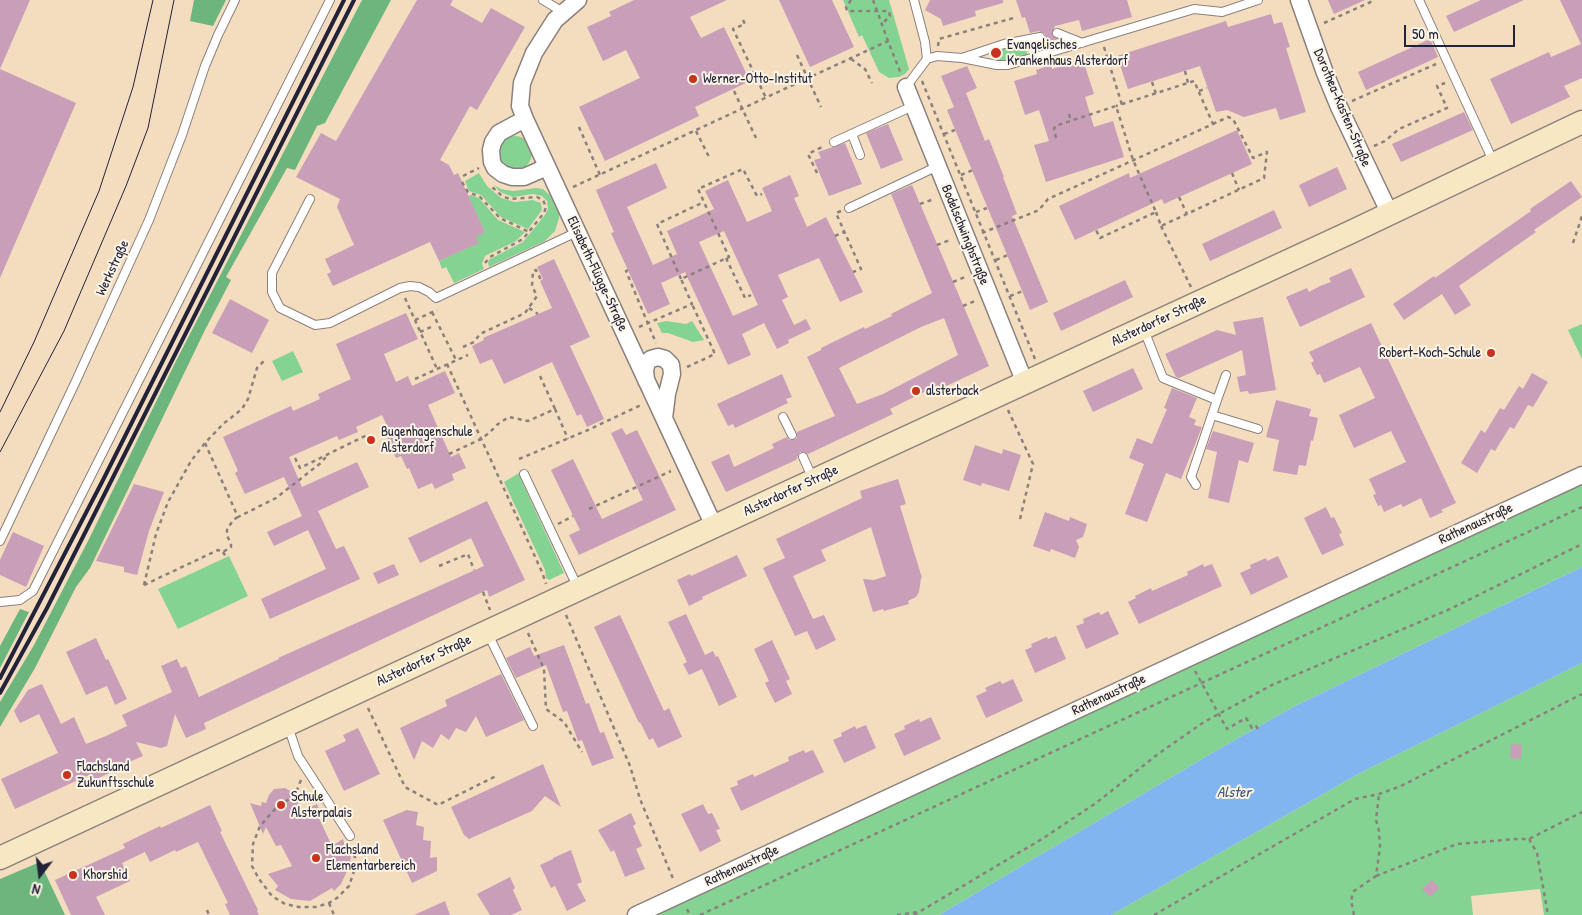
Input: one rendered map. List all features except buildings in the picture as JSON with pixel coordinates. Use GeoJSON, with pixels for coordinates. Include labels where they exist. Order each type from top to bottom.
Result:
{"type":"FeatureCollection","features":[{"type":"Feature","properties":{"kind":"street","name":"Elisabeth-Flügge-Straße"},"geometry":{"type":"LineString","coordinates":[[578,0],[563,12],[544,34],[527,68],[520,96],[520,106],[524,119],[714,526]]}},
{"type":"Feature","properties":{"kind":"street","name":"Dorothea-Kasten-Straße"},"geometry":{"type":"LineString","coordinates":[[1299,0],[1339,107],[1390,214]]}},
{"type":"Feature","properties":{"kind":"street","name":"Bodelschwinghstraße"},"geometry":{"type":"LineString","coordinates":[[906,87],[938,166],[959,240],[1025,383]]}},
{"type":"Feature","properties":{"kind":"street"},"geometry":{"type":"LineString","coordinates":[[524,119],[500,133],[490,150],[491,160],[495,168],[503,174],[512,177],[524,177],[547,167]]}},
{"type":"Feature","properties":{"kind":"street","name":"Alsterdorfer Straße"},"geometry":{"type":"LineString","coordinates":[[0,858],[1390,214],[1582,122]]}},
{"type":"Feature","properties":{"kind":"street"},"geometry":{"type":"LineString","coordinates":[[646,380],[645,370],[647,362],[652,359],[658,357],[665,359],[671,365],[672,374],[664,419]]}},
{"type":"Feature","properties":{"kind":"street","name":"Rathenaustraße"},"geometry":{"type":"LineString","coordinates":[[636,915],[1582,475]]}},
{"type":"Feature","properties":{"kind":"lane","name":"Werkstraße"},"geometry":{"type":"LineString","coordinates":[[0,540],[75,383],[149,220],[182,135],[205,66],[235,0]]}},
{"type":"Feature","properties":{"kind":"lane"},"geometry":{"type":"LineString","coordinates":[[0,602],[20,600],[33,591],[330,0]]}},
{"type":"Feature","properties":{"kind":"lane"},"geometry":{"type":"LineString","coordinates":[[543,0],[563,12]]}},
{"type":"Feature","properties":{"kind":"lane"},"geometry":{"type":"LineString","coordinates":[[906,87],[927,58],[925,42],[914,0]]}},
{"type":"Feature","properties":{"kind":"lane"},"geometry":{"type":"LineString","coordinates":[[927,58],[937,56],[962,58],[997,65],[1008,65],[1194,10],[1222,12],[1258,0]]}},
{"type":"Feature","properties":{"kind":"lane"},"geometry":{"type":"LineString","coordinates":[[1419,0],[1494,164]]}},
{"type":"Feature","properties":{"kind":"lane"},"geometry":{"type":"LineString","coordinates":[[1057,32],[1082,44]]}},
{"type":"Feature","properties":{"kind":"lane"},"geometry":{"type":"LineString","coordinates":[[962,58],[1004,44],[1040,37]]}},
{"type":"Feature","properties":{"kind":"lane"},"geometry":{"type":"LineString","coordinates":[[834,142],[913,106]]}},
{"type":"Feature","properties":{"kind":"lane"},"geometry":{"type":"LineString","coordinates":[[852,134],[860,155]]}},
{"type":"Feature","properties":{"kind":"lane"},"geometry":{"type":"LineString","coordinates":[[849,208],[938,166]]}},
{"type":"Feature","properties":{"kind":"lane"},"geometry":{"type":"LineString","coordinates":[[310,199],[272,273],[272,292],[280,308],[308,323],[323,325],[400,288],[419,287],[436,298],[577,232]]}},
{"type":"Feature","properties":{"kind":"lane"},"geometry":{"type":"LineString","coordinates":[[1144,328],[1163,378],[1217,400]]}},
{"type":"Feature","properties":{"kind":"lane"},"geometry":{"type":"LineString","coordinates":[[1196,485],[1192,478],[1226,375]]}},
{"type":"Feature","properties":{"kind":"lane"},"geometry":{"type":"LineString","coordinates":[[1212,415],[1258,429]]}},
{"type":"Feature","properties":{"kind":"lane"},"geometry":{"type":"LineString","coordinates":[[783,417],[792,435]]}},
{"type":"Feature","properties":{"kind":"lane"},"geometry":{"type":"LineString","coordinates":[[803,457],[814,480]]}},
{"type":"Feature","properties":{"kind":"lane"},"geometry":{"type":"LineString","coordinates":[[524,474],[579,590]]}},
{"type":"Feature","properties":{"kind":"lane"},"geometry":{"type":"LineString","coordinates":[[487,632],[533,726]]}},
{"type":"Feature","properties":{"kind":"lane"},"geometry":{"type":"LineString","coordinates":[[287,725],[298,756],[350,836]]}},
{"type":"Feature","properties":{"kind":"path"},"geometry":{"type":"LineString","coordinates":[[851,0],[846,7],[847,10],[886,10],[890,13],[889,19],[882,24]]}},
{"type":"Feature","properties":{"kind":"path"},"geometry":{"type":"LineString","coordinates":[[873,0],[906,87]]}},
{"type":"Feature","properties":{"kind":"path"},"geometry":{"type":"LineString","coordinates":[[1309,29],[1375,0]]}},
{"type":"Feature","properties":{"kind":"path"},"geometry":{"type":"LineString","coordinates":[[937,56],[939,39],[1016,17]]}},
{"type":"Feature","properties":{"kind":"path"},"geometry":{"type":"LineString","coordinates":[[743,20],[745,24],[734,29],[766,98]]}},
{"type":"Feature","properties":{"kind":"path"},"geometry":{"type":"LineString","coordinates":[[1102,38],[1122,104]]}},
{"type":"Feature","properties":{"kind":"path"},"geometry":{"type":"LineString","coordinates":[[560,193],[888,41]]}},
{"type":"Feature","properties":{"kind":"path"},"geometry":{"type":"LineString","coordinates":[[797,55],[821,107]]}},
{"type":"Feature","properties":{"kind":"path"},"geometry":{"type":"LineString","coordinates":[[851,59],[865,69],[872,83]]}},
{"type":"Feature","properties":{"kind":"path"},"geometry":{"type":"LineString","coordinates":[[1339,107],[1446,59]]}},
{"type":"Feature","properties":{"kind":"path"},"geometry":{"type":"LineString","coordinates":[[918,71],[1036,360]]}},
{"type":"Feature","properties":{"kind":"path"},"geometry":{"type":"LineString","coordinates":[[1185,71],[1188,84]]}},
{"type":"Feature","properties":{"kind":"path"},"geometry":{"type":"LineString","coordinates":[[1360,152],[1385,141],[1399,129],[1446,108],[1437,86],[1455,78]]}},
{"type":"Feature","properties":{"kind":"path"},"geometry":{"type":"LineString","coordinates":[[1152,82],[1156,94]]}},
{"type":"Feature","properties":{"kind":"path"},"geometry":{"type":"LineString","coordinates":[[1056,138],[1055,126],[1194,82],[1213,124]]}},
{"type":"Feature","properties":{"kind":"path"},"geometry":{"type":"LineString","coordinates":[[1198,91],[1207,88]]}},
{"type":"Feature","properties":{"kind":"path"},"geometry":{"type":"LineString","coordinates":[[734,92],[756,138]]}},
{"type":"Feature","properties":{"kind":"path"},"geometry":{"type":"LineString","coordinates":[[1116,106],[1133,160],[1161,226],[1191,287]]}},
{"type":"Feature","properties":{"kind":"path"},"geometry":{"type":"LineString","coordinates":[[1068,114],[1071,121]]}},
{"type":"Feature","properties":{"kind":"path"},"geometry":{"type":"LineString","coordinates":[[937,245],[984,232],[1039,210],[1048,199],[1228,118],[1233,119],[1253,158],[1267,152],[1264,178],[1161,226]]}},
{"type":"Feature","properties":{"kind":"path"},"geometry":{"type":"LineString","coordinates":[[579,127],[600,175]]}},
{"type":"Feature","properties":{"kind":"path"},"geometry":{"type":"LineString","coordinates":[[944,134],[955,130]]}},
{"type":"Feature","properties":{"kind":"path"},"geometry":{"type":"LineString","coordinates":[[696,131],[710,159]]}},
{"type":"Feature","properties":{"kind":"path"},"geometry":{"type":"LineString","coordinates":[[817,173],[808,154],[834,142]]}},
{"type":"Feature","properties":{"kind":"path"},"geometry":{"type":"LineString","coordinates":[[479,168],[483,174]]}},
{"type":"Feature","properties":{"kind":"path"},"geometry":{"type":"LineString","coordinates":[[681,278],[729,257],[698,189],[743,169],[757,196],[762,194]]}},
{"type":"Feature","properties":{"kind":"path"},"geometry":{"type":"LineString","coordinates":[[961,175],[973,170]]}},
{"type":"Feature","properties":{"kind":"path"},"geometry":{"type":"LineString","coordinates":[[1232,173],[1239,190]]}},
{"type":"Feature","properties":{"kind":"path"},"geometry":{"type":"LineString","coordinates":[[487,180],[497,192],[506,198],[515,200],[536,197],[544,202],[546,207],[544,213],[518,243],[487,260],[486,266],[490,274]]}},
{"type":"Feature","properties":{"kind":"path"},"geometry":{"type":"LineString","coordinates":[[462,182],[468,192],[480,197],[500,218],[529,232]]}},
{"type":"Feature","properties":{"kind":"path"},"geometry":{"type":"LineString","coordinates":[[1179,197],[1187,214]]}},
{"type":"Feature","properties":{"kind":"path"},"geometry":{"type":"LineString","coordinates":[[920,204],[934,199]]}},
{"type":"Feature","properties":{"kind":"path"},"geometry":{"type":"LineString","coordinates":[[672,374],[714,354],[657,224],[704,202]]}},
{"type":"Feature","properties":{"kind":"path"},"geometry":{"type":"LineString","coordinates":[[849,208],[836,214],[861,269],[853,272]]}},
{"type":"Feature","properties":{"kind":"path"},"geometry":{"type":"LineString","coordinates":[[976,212],[987,208]]}},
{"type":"Feature","properties":{"kind":"path"},"geometry":{"type":"LineString","coordinates":[[1096,230],[1100,238],[1156,212]]}},
{"type":"Feature","properties":{"kind":"path"},"geometry":{"type":"LineString","coordinates":[[1572,243],[1582,216]]}},
{"type":"Feature","properties":{"kind":"path"},"geometry":{"type":"LineString","coordinates":[[835,236],[844,232]]}},
{"type":"Feature","properties":{"kind":"path"},"geometry":{"type":"LineString","coordinates":[[996,260],[1008,255]]}},
{"type":"Feature","properties":{"kind":"path"},"geometry":{"type":"LineString","coordinates":[[726,258],[745,298],[751,295]]}},
{"type":"Feature","properties":{"kind":"path"},"geometry":{"type":"LineString","coordinates":[[463,347],[474,342],[480,334],[526,313],[537,296],[532,286],[533,271],[536,270],[541,280]]}},
{"type":"Feature","properties":{"kind":"path"},"geometry":{"type":"LineString","coordinates":[[628,270],[626,271],[657,344],[658,357]]}},
{"type":"Feature","properties":{"kind":"path"},"geometry":{"type":"LineString","coordinates":[[953,282],[965,277]]}},
{"type":"Feature","properties":{"kind":"path"},"geometry":{"type":"LineString","coordinates":[[400,288],[437,369]]}},
{"type":"Feature","properties":{"kind":"path"},"geometry":{"type":"LineString","coordinates":[[1010,296],[1023,291]]}},
{"type":"Feature","properties":{"kind":"path"},"geometry":{"type":"LineString","coordinates":[[963,306],[975,301]]}},
{"type":"Feature","properties":{"kind":"path"},"geometry":{"type":"LineString","coordinates":[[624,334],[692,304]]}},
{"type":"Feature","properties":{"kind":"path"},"geometry":{"type":"LineString","coordinates":[[415,320],[441,308]]}},
{"type":"Feature","properties":{"kind":"path"},"geometry":{"type":"LineString","coordinates":[[529,308],[538,314]]}},
{"type":"Feature","properties":{"kind":"path"},"geometry":{"type":"LineString","coordinates":[[432,312],[456,360]]}},
{"type":"Feature","properties":{"kind":"path"},"geometry":{"type":"LineString","coordinates":[[420,332],[431,327]]}},
{"type":"Feature","properties":{"kind":"path"},"geometry":{"type":"LineString","coordinates":[[415,379],[468,355]]}},
{"type":"Feature","properties":{"kind":"path"},"geometry":{"type":"LineString","coordinates":[[226,557],[224,552],[218,550],[144,585],[156,534],[168,502],[191,461],[205,443],[223,424],[242,409],[248,399],[257,368],[265,360]]}},
{"type":"Feature","properties":{"kind":"path"},"geometry":{"type":"LineString","coordinates":[[447,364],[542,572],[546,586]]}},
{"type":"Feature","properties":{"kind":"path"},"geometry":{"type":"LineString","coordinates":[[540,376],[568,438]]}},
{"type":"Feature","properties":{"kind":"path"},"geometry":{"type":"LineString","coordinates":[[1001,394],[1033,464],[1020,519]]}},
{"type":"Feature","properties":{"kind":"path"},"geometry":{"type":"LineString","coordinates":[[519,459],[634,408]]}},
{"type":"Feature","properties":{"kind":"path"},"geometry":{"type":"LineString","coordinates":[[449,454],[481,438],[509,417],[528,421],[555,410]]}},
{"type":"Feature","properties":{"kind":"path"},"geometry":{"type":"LineString","coordinates":[[296,458],[300,468],[369,434]]}},
{"type":"Feature","properties":{"kind":"path"},"geometry":{"type":"LineString","coordinates":[[205,443],[238,517]]}},
{"type":"Feature","properties":{"kind":"path"},"geometry":{"type":"LineString","coordinates":[[224,552],[231,547],[227,530],[233,520],[276,498],[322,462],[328,454]]}},
{"type":"Feature","properties":{"kind":"path"},"geometry":{"type":"LineString","coordinates":[[589,509],[685,465]]}},
{"type":"Feature","properties":{"kind":"path"},"geometry":{"type":"LineString","coordinates":[[700,915],[1582,507]]}},
{"type":"Feature","properties":{"kind":"path"},"geometry":{"type":"LineString","coordinates":[[550,528],[573,516]]}},
{"type":"Feature","properties":{"kind":"path"},"geometry":{"type":"LineString","coordinates":[[914,915],[1058,829],[1096,803],[1158,754],[1218,714],[1272,685],[1450,609],[1582,544]]}},
{"type":"Feature","properties":{"kind":"path"},"geometry":{"type":"LineString","coordinates":[[438,566],[468,554],[474,570]]}},
{"type":"Feature","properties":{"kind":"path"},"geometry":{"type":"LineString","coordinates":[[566,614],[630,766],[640,799],[680,895]]}},
{"type":"Feature","properties":{"kind":"path"},"geometry":{"type":"LineString","coordinates":[[521,616],[544,669],[546,709],[564,722],[582,752]]}},
{"type":"Feature","properties":{"kind":"path"},"geometry":{"type":"LineString","coordinates":[[1202,686],[1227,729],[1246,718],[1252,728],[1256,726],[1258,729]]}},
{"type":"Feature","properties":{"kind":"path"},"geometry":{"type":"LineString","coordinates":[[1154,915],[1355,799],[1379,794],[1401,786],[1444,766],[1582,694]]}},
{"type":"Feature","properties":{"kind":"path"},"geometry":{"type":"LineString","coordinates":[[368,708],[405,787],[438,805],[496,776]]}},
{"type":"Feature","properties":{"kind":"path"},"geometry":{"type":"LineString","coordinates":[[302,778],[295,795],[276,808],[260,826],[253,844],[252,866],[272,896],[285,904],[299,907],[316,907],[337,898],[349,886],[354,871],[355,858],[350,836]]}},
{"type":"Feature","properties":{"kind":"path"},"geometry":{"type":"LineString","coordinates":[[1376,876],[1380,847],[1380,831],[1376,820],[1379,794]]}},
{"type":"Feature","properties":{"kind":"path"},"geometry":{"type":"LineString","coordinates":[[1354,915],[1351,900],[1354,891],[1376,876],[1457,844],[1529,839],[1582,812]]}},
{"type":"Feature","properties":{"kind":"path"},"geometry":{"type":"LineString","coordinates":[[1529,839],[1537,853],[1548,915]]}},
{"type":"Feature","properties":{"kind":"path"},"geometry":{"type":"LineString","coordinates":[[329,903],[334,915]]}},
{"type":"Feature","properties":{"kind":"path"},"geometry":{"type":"LineString","coordinates":[[207,910],[209,915]]}},
{"type":"Feature","properties":{"kind":"path"},"geometry":{"type":"LineString","coordinates":[[897,915],[922,911]]}},
{"type":"Feature","properties":{"kind":"green space"},"geometry":{"type":"Polygon","coordinates":[[[194,0],[226,0],[213,26],[190,21],[194,0]]]}},
{"type":"Feature","properties":{"kind":"green space"},"geometry":{"type":"Polygon","coordinates":[[[362,0],[391,0],[325,123],[317,126],[295,170],[287,168],[226,277],[231,280],[90,568],[76,587],[35,668],[0,727],[0,702],[34,645],[88,541],[175,363],[362,0]]]}},
{"type":"Feature","properties":{"kind":"green space"},"geometry":{"type":"Polygon","coordinates":[[[843,0],[889,0],[909,69],[905,74],[889,78],[879,72],[862,35],[859,37],[843,0]]]}},
{"type":"Feature","properties":{"kind":"green space"},"geometry":{"type":"Polygon","coordinates":[[[1024,44],[1028,56],[1007,62],[998,62],[993,56],[995,51],[1012,45],[1024,44]]]}},
{"type":"Feature","properties":{"kind":"green space"},"geometry":{"type":"Polygon","coordinates":[[[515,136],[522,137],[527,141],[531,146],[531,160],[527,165],[522,169],[515,170],[508,169],[503,165],[499,160],[498,153],[499,146],[503,141],[508,137],[515,136]]]}},
{"type":"Feature","properties":{"kind":"green space"},"geometry":{"type":"Polygon","coordinates":[[[479,173],[487,186],[501,198],[515,202],[533,200],[541,203],[542,210],[528,229],[501,217],[481,195],[469,191],[465,181],[479,173]]]}},
{"type":"Feature","properties":{"kind":"green space"},"geometry":{"type":"Polygon","coordinates":[[[494,185],[501,189],[513,191],[543,189],[555,200],[559,210],[559,218],[555,231],[545,241],[489,267],[488,262],[490,259],[523,242],[548,209],[547,201],[542,196],[533,194],[513,197],[500,192],[494,185]]]}},
{"type":"Feature","properties":{"kind":"green space"},"geometry":{"type":"Polygon","coordinates":[[[471,195],[479,198],[498,220],[525,232],[516,241],[485,256],[482,264],[484,269],[454,283],[446,267],[442,269],[439,261],[469,247],[466,241],[485,232],[468,196],[471,195]]]}},
{"type":"Feature","properties":{"kind":"green space"},"geometry":{"type":"Polygon","coordinates":[[[666,321],[686,324],[692,321],[704,340],[693,342],[668,333],[662,333],[657,323],[666,321]]]}},
{"type":"Feature","properties":{"kind":"green space"},"geometry":{"type":"Polygon","coordinates":[[[1582,324],[1582,359],[1568,330],[1582,324]]]}},
{"type":"Feature","properties":{"kind":"green space"},"geometry":{"type":"Polygon","coordinates":[[[293,351],[303,372],[282,381],[272,361],[293,351]]]}},
{"type":"Feature","properties":{"kind":"green space"},"geometry":{"type":"Polygon","coordinates":[[[519,473],[564,573],[549,580],[546,578],[545,570],[504,482],[519,473]]]}},
{"type":"Feature","properties":{"kind":"green space"},"geometry":{"type":"Polygon","coordinates":[[[1582,485],[1582,567],[1293,707],[939,915],[656,915],[1582,485]]]}},
{"type":"Feature","properties":{"kind":"green space"},"geometry":{"type":"Polygon","coordinates":[[[229,556],[248,596],[178,629],[158,589],[229,556]]]}},
{"type":"Feature","properties":{"kind":"green space"},"geometry":{"type":"Polygon","coordinates":[[[20,609],[29,612],[0,668],[0,646],[20,609]]]}},
{"type":"Feature","properties":{"kind":"green space"},"geometry":{"type":"Polygon","coordinates":[[[1582,663],[1582,915],[1544,915],[1540,889],[1471,896],[1473,915],[1111,915],[1360,773],[1582,663]]]}},
{"type":"Feature","properties":{"kind":"green space"},"geometry":{"type":"Polygon","coordinates":[[[40,862],[65,915],[0,915],[0,879],[40,862]]]}},
{"type":"Feature","properties":{"kind":"water","name":"Alster"},"geometry":{"type":"Polygon","coordinates":[[[1582,567],[1582,663],[1360,773],[1111,915],[939,915],[1293,707],[1582,567]]]}},
{"type":"Feature","properties":{"kind":"tram line"},"geometry":{"type":"LineString","coordinates":[[0,412],[34,342],[99,191],[133,87],[153,0]]}},
{"type":"Feature","properties":{"kind":"tram line"},"geometry":{"type":"LineString","coordinates":[[0,452],[64,331],[126,186],[148,128],[174,0]]}},
{"type":"Feature","properties":{"kind":"railway"},"geometry":{"type":"LineString","coordinates":[[0,678],[102,482],[344,0]]}},
{"type":"Feature","properties":{"kind":"railway"},"geometry":{"type":"LineString","coordinates":[[0,693],[47,608],[354,0]]}},
{"type":"Feature","properties":{"kind":"place","name":"Evangelisches Krankenhaus Alsterdorf"},"geometry":{"type":"Point","coordinates":[996,53]}},
{"type":"Feature","properties":{"kind":"place","name":"Werner-Otto-Institut"},"geometry":{"type":"Point","coordinates":[693,79]}},
{"type":"Feature","properties":{"kind":"place","name":"Robert-Koch-Schule"},"geometry":{"type":"Point","coordinates":[1491,353]}},
{"type":"Feature","properties":{"kind":"place","name":"alsterback"},"geometry":{"type":"Point","coordinates":[916,391]}},
{"type":"Feature","properties":{"kind":"place","name":"Bugenhagenschule Alsterdorf"},"geometry":{"type":"Point","coordinates":[371,440]}},
{"type":"Feature","properties":{"kind":"place","name":"Flachsland Zukunftsschule"},"geometry":{"type":"Point","coordinates":[67,775]}},
{"type":"Feature","properties":{"kind":"place","name":"Schule Alsterpalais"},"geometry":{"type":"Point","coordinates":[281,805]}},
{"type":"Feature","properties":{"kind":"place","name":"Flachsland Elementarbereich"},"geometry":{"type":"Point","coordinates":[316,858]}},
{"type":"Feature","properties":{"kind":"place","name":"Khorshid"},"geometry":{"type":"Point","coordinates":[73,875]}}]}
